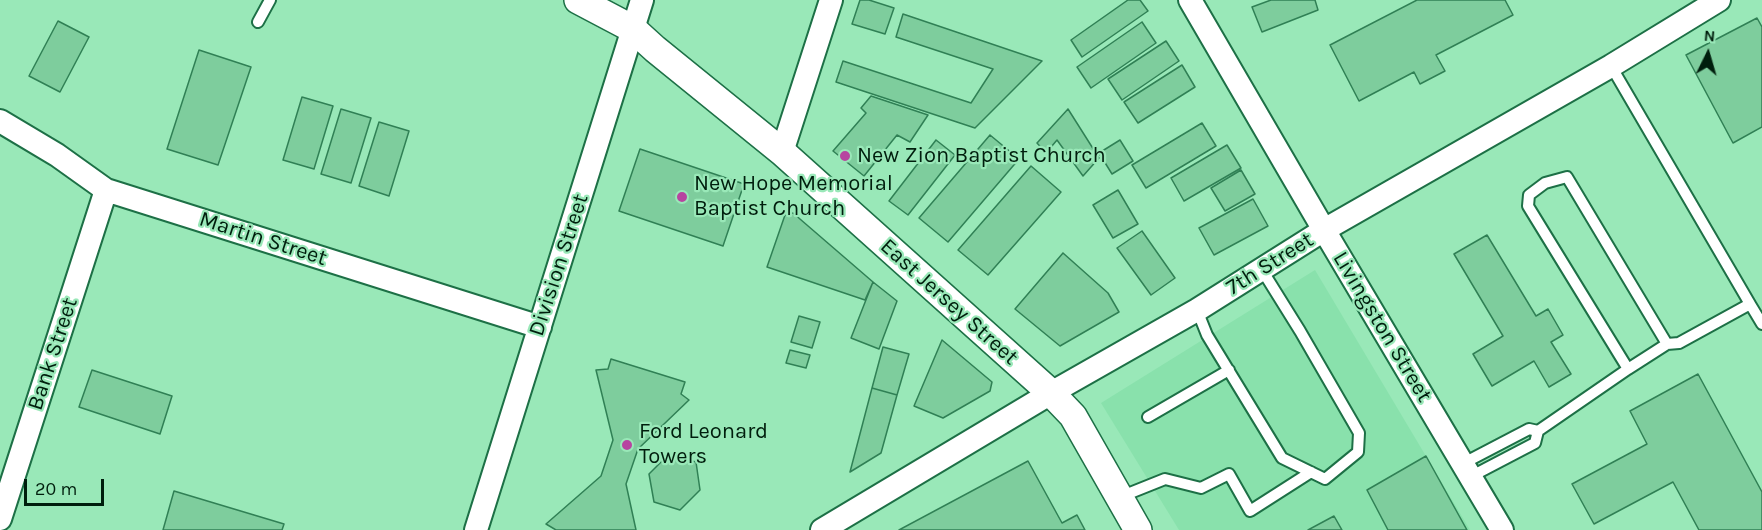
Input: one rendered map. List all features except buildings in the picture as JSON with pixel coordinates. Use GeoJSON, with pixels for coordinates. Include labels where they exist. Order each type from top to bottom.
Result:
{"type":"FeatureCollection","features":[{"type":"Feature","properties":{"kind":"street","name":"East Jersey Street"},"geometry":{"type":"LineString","coordinates":[[578,0],[633,29],[655,50],[782,152],[1051,393],[1073,416],[1138,530]]}},
{"type":"Feature","properties":{"kind":"street","name":"Division Street"},"geometry":{"type":"LineString","coordinates":[[476,530],[642,0]]}},
{"type":"Feature","properties":{"kind":"street"},"geometry":{"type":"LineString","coordinates":[[782,152],[831,0]]}},
{"type":"Feature","properties":{"kind":"street","name":"Livingston Street"},"geometry":{"type":"LineString","coordinates":[[1190,0],[1502,530]]}},
{"type":"Feature","properties":{"kind":"street","name":"7th Street"},"geometry":{"type":"LineString","coordinates":[[822,530],[1051,393],[1197,310],[1324,230],[1611,66],[1719,0]]}},
{"type":"Feature","properties":{"kind":"street","name":"Martin Street"},"geometry":{"type":"LineString","coordinates":[[0,121],[57,155],[106,190],[540,327]]}},
{"type":"Feature","properties":{"kind":"street","name":"Bank Street"},"geometry":{"type":"LineString","coordinates":[[0,519],[6,475],[106,190]]}},
{"type":"Feature","properties":{"kind":"lane"},"geometry":{"type":"LineString","coordinates":[[258,22],[270,0]]}},
{"type":"Feature","properties":{"kind":"lane"},"geometry":{"type":"LineString","coordinates":[[1611,66],[1762,324]]}},
{"type":"Feature","properties":{"kind":"lane"},"geometry":{"type":"LineString","coordinates":[[1628,369],[1528,206],[1529,195],[1545,183],[1567,177],[1667,344]]}},
{"type":"Feature","properties":{"kind":"lane"},"geometry":{"type":"LineString","coordinates":[[1197,310],[1207,335],[1282,459],[1325,478],[1358,452],[1359,433],[1262,270]]}},
{"type":"Feature","properties":{"kind":"lane"},"geometry":{"type":"LineString","coordinates":[[1466,470],[1534,443],[1538,431],[1628,369],[1667,344],[1679,343],[1750,304]]}},
{"type":"Feature","properties":{"kind":"lane"},"geometry":{"type":"LineString","coordinates":[[1148,417],[1228,370]]}},
{"type":"Feature","properties":{"kind":"lane"},"geometry":{"type":"LineString","coordinates":[[1466,470],[1529,429],[1538,431]]}},
{"type":"Feature","properties":{"kind":"lane"},"geometry":{"type":"LineString","coordinates":[[1119,497],[1165,480],[1201,488],[1228,474],[1250,511],[1311,472]]}},
{"type":"Feature","properties":{"kind":"shaded area"},"geometry":{"type":"Polygon","coordinates":[[[1315,270],[1470,530],[1179,530],[1101,403],[1315,270]]]}},
{"type":"Feature","properties":{"kind":"place","name":"New Zion Baptist Church"},"geometry":{"type":"Point","coordinates":[845,156]}},
{"type":"Feature","properties":{"kind":"place","name":"New Hope Memorial Baptist Church"},"geometry":{"type":"Point","coordinates":[682,197]}},
{"type":"Feature","properties":{"kind":"place","name":"Ford Leonard Towers"},"geometry":{"type":"Point","coordinates":[627,445]}}]}
